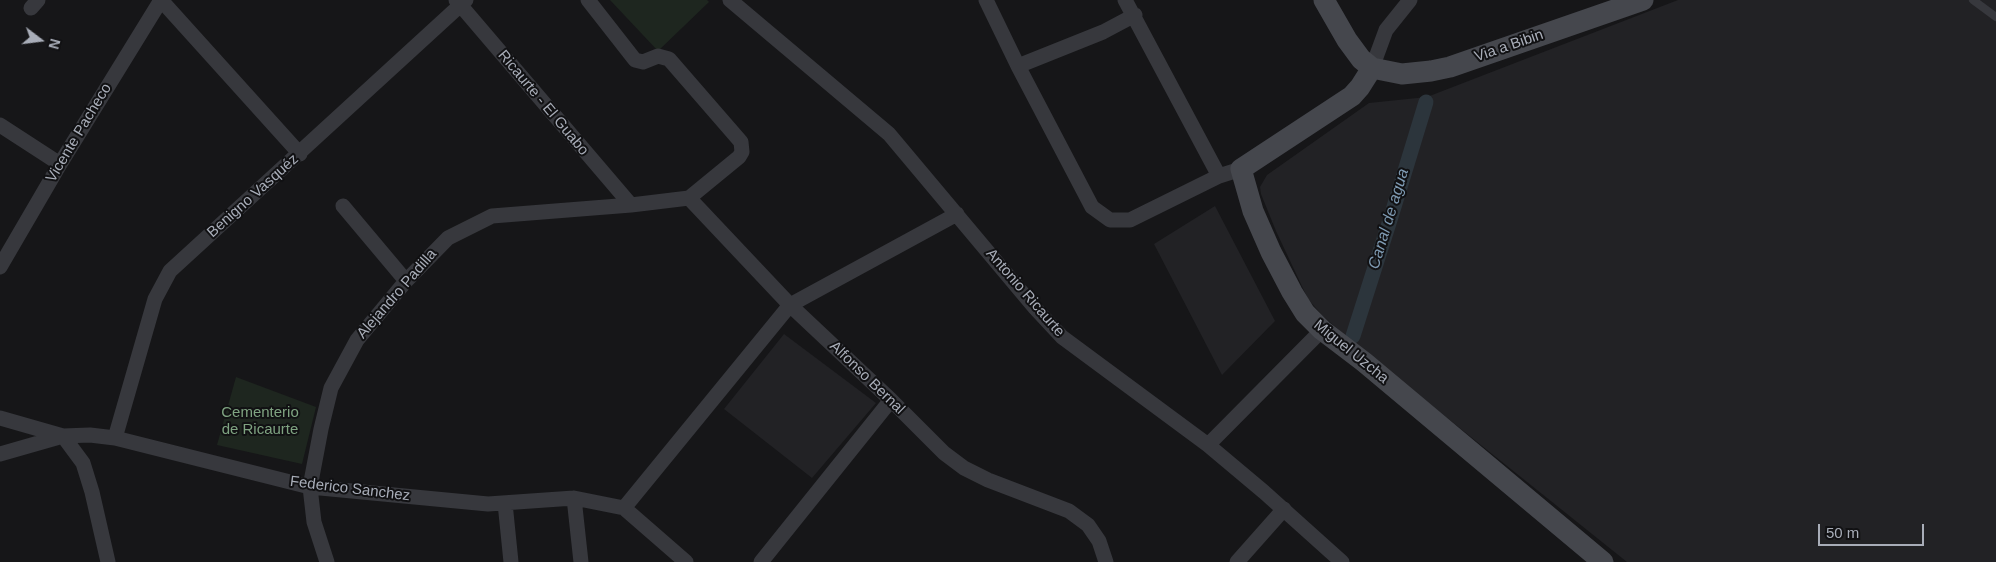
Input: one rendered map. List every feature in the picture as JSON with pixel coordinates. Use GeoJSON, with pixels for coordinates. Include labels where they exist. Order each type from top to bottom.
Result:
{"type":"FeatureCollection","features":[{"type":"Feature","properties":{"kind":"main road"},"geometry":{"type":"LineString","coordinates":[[1240,169],[1352,96],[1372,68],[1353,49],[1324,0]]}},
{"type":"Feature","properties":{"kind":"main road","name":"Via a Bibin"},"geometry":{"type":"LineString","coordinates":[[1372,68],[1402,74],[1450,67],[1643,0]]}},
{"type":"Feature","properties":{"kind":"main road","name":"Miguel Uzcha"},"geometry":{"type":"LineString","coordinates":[[1240,169],[1253,211],[1271,252],[1305,313],[1322,330],[1364,362],[1603,562]]}},
{"type":"Feature","properties":{"kind":"street"},"geometry":{"type":"LineString","coordinates":[[161,0],[300,154]]}},
{"type":"Feature","properties":{"kind":"street","name":"Vicente Pacheco"},"geometry":{"type":"LineString","coordinates":[[0,267],[60,164],[161,0]]}},
{"type":"Feature","properties":{"kind":"street"},"geometry":{"type":"LineString","coordinates":[[588,0],[635,60],[643,62],[658,56],[669,59],[741,142],[742,152],[739,157],[689,198],[631,205]]}},
{"type":"Feature","properties":{"kind":"street","name":"Antonio Ricaurte"},"geometry":{"type":"LineString","coordinates":[[730,0],[889,134],[1035,308],[1062,337],[1208,445],[1284,509],[1342,562]]}},
{"type":"Feature","properties":{"kind":"street"},"geometry":{"type":"LineString","coordinates":[[986,0],[1018,66],[1092,206],[1110,220],[1130,220],[1220,176],[1240,169]]}},
{"type":"Feature","properties":{"kind":"street"},"geometry":{"type":"LineString","coordinates":[[1125,0],[1135,15],[1220,176]]}},
{"type":"Feature","properties":{"kind":"street"},"geometry":{"type":"LineString","coordinates":[[1372,68],[1386,30],[1394,17],[1410,0]]}},
{"type":"Feature","properties":{"kind":"street","name":"Benigno Vasquéz"},"geometry":{"type":"LineString","coordinates":[[115,438],[148,321],[162,284],[176,266],[300,154],[461,2]]}},
{"type":"Feature","properties":{"kind":"street","name":"Ricaurte - El Guabo"},"geometry":{"type":"LineString","coordinates":[[461,2],[631,205]]}},
{"type":"Feature","properties":{"kind":"street"},"geometry":{"type":"LineString","coordinates":[[1018,66],[1103,32],[1135,15]]}},
{"type":"Feature","properties":{"kind":"street"},"geometry":{"type":"LineString","coordinates":[[0,125],[60,164]]}},
{"type":"Feature","properties":{"kind":"street","name":"Alfonso Bernal"},"geometry":{"type":"LineString","coordinates":[[689,198],[790,305],[944,453],[964,468],[988,480],[1069,511],[1088,525],[1099,540],[1106,562]]}},
{"type":"Feature","properties":{"kind":"street","name":"Alejandro Padilla"},"geometry":{"type":"LineString","coordinates":[[327,562],[314,522],[310,487],[321,430],[332,388],[357,340],[406,281],[448,238],[492,216],[631,205]]}},
{"type":"Feature","properties":{"kind":"street"},"geometry":{"type":"LineString","coordinates":[[342,206],[406,281]]}},
{"type":"Feature","properties":{"kind":"street"},"geometry":{"type":"LineString","coordinates":[[624,508],[790,305],[956,214]]}},
{"type":"Feature","properties":{"kind":"street"},"geometry":{"type":"LineString","coordinates":[[1208,445],[1322,330]]}},
{"type":"Feature","properties":{"kind":"street"},"geometry":{"type":"LineString","coordinates":[[761,562],[891,400]]}},
{"type":"Feature","properties":{"kind":"street","name":"Federico Sanchez"},"geometry":{"type":"LineString","coordinates":[[0,418],[63,436],[90,435],[115,438],[310,487],[488,504],[574,498],[624,508],[686,562]]}},
{"type":"Feature","properties":{"kind":"street"},"geometry":{"type":"LineString","coordinates":[[0,454],[63,436],[83,463],[92,492],[108,562]]}},
{"type":"Feature","properties":{"kind":"street"},"geometry":{"type":"LineString","coordinates":[[574,498],[581,562]]}},
{"type":"Feature","properties":{"kind":"street"},"geometry":{"type":"LineString","coordinates":[[505,503],[511,562]]}},
{"type":"Feature","properties":{"kind":"street"},"geometry":{"type":"LineString","coordinates":[[1237,562],[1284,509]]}},
{"type":"Feature","properties":{"kind":"lane"},"geometry":{"type":"LineString","coordinates":[[1973,0],[1996,17]]}},
{"type":"Feature","properties":{"kind":"shaded area"},"geometry":{"type":"Polygon","coordinates":[[[1678,0],[1996,0],[1996,562],[1627,562],[1351,341],[1322,315],[1308,299],[1261,194],[1260,187],[1267,175],[1369,103],[1427,97],[1678,0]]]}},
{"type":"Feature","properties":{"kind":"shaded area"},"geometry":{"type":"Polygon","coordinates":[[[1215,206],[1275,321],[1222,375],[1154,244],[1215,206]]]}},
{"type":"Feature","properties":{"kind":"shaded area"},"geometry":{"type":"Polygon","coordinates":[[[784,334],[876,403],[812,478],[724,409],[784,334]]]}},
{"type":"Feature","properties":{"kind":"green space"},"geometry":{"type":"Polygon","coordinates":[[[610,0],[707,0],[709,2],[658,51],[610,0]]]}},
{"type":"Feature","properties":{"kind":"green space","name":"Cementerio de Ricaurte"},"geometry":{"type":"Polygon","coordinates":[[[236,377],[316,407],[302,464],[217,445],[236,377]]]}},
{"type":"Feature","properties":{"kind":"waterway","name":"Canal de agua"},"geometry":{"type":"LineString","coordinates":[[1353,336],[1426,102]]}}]}
